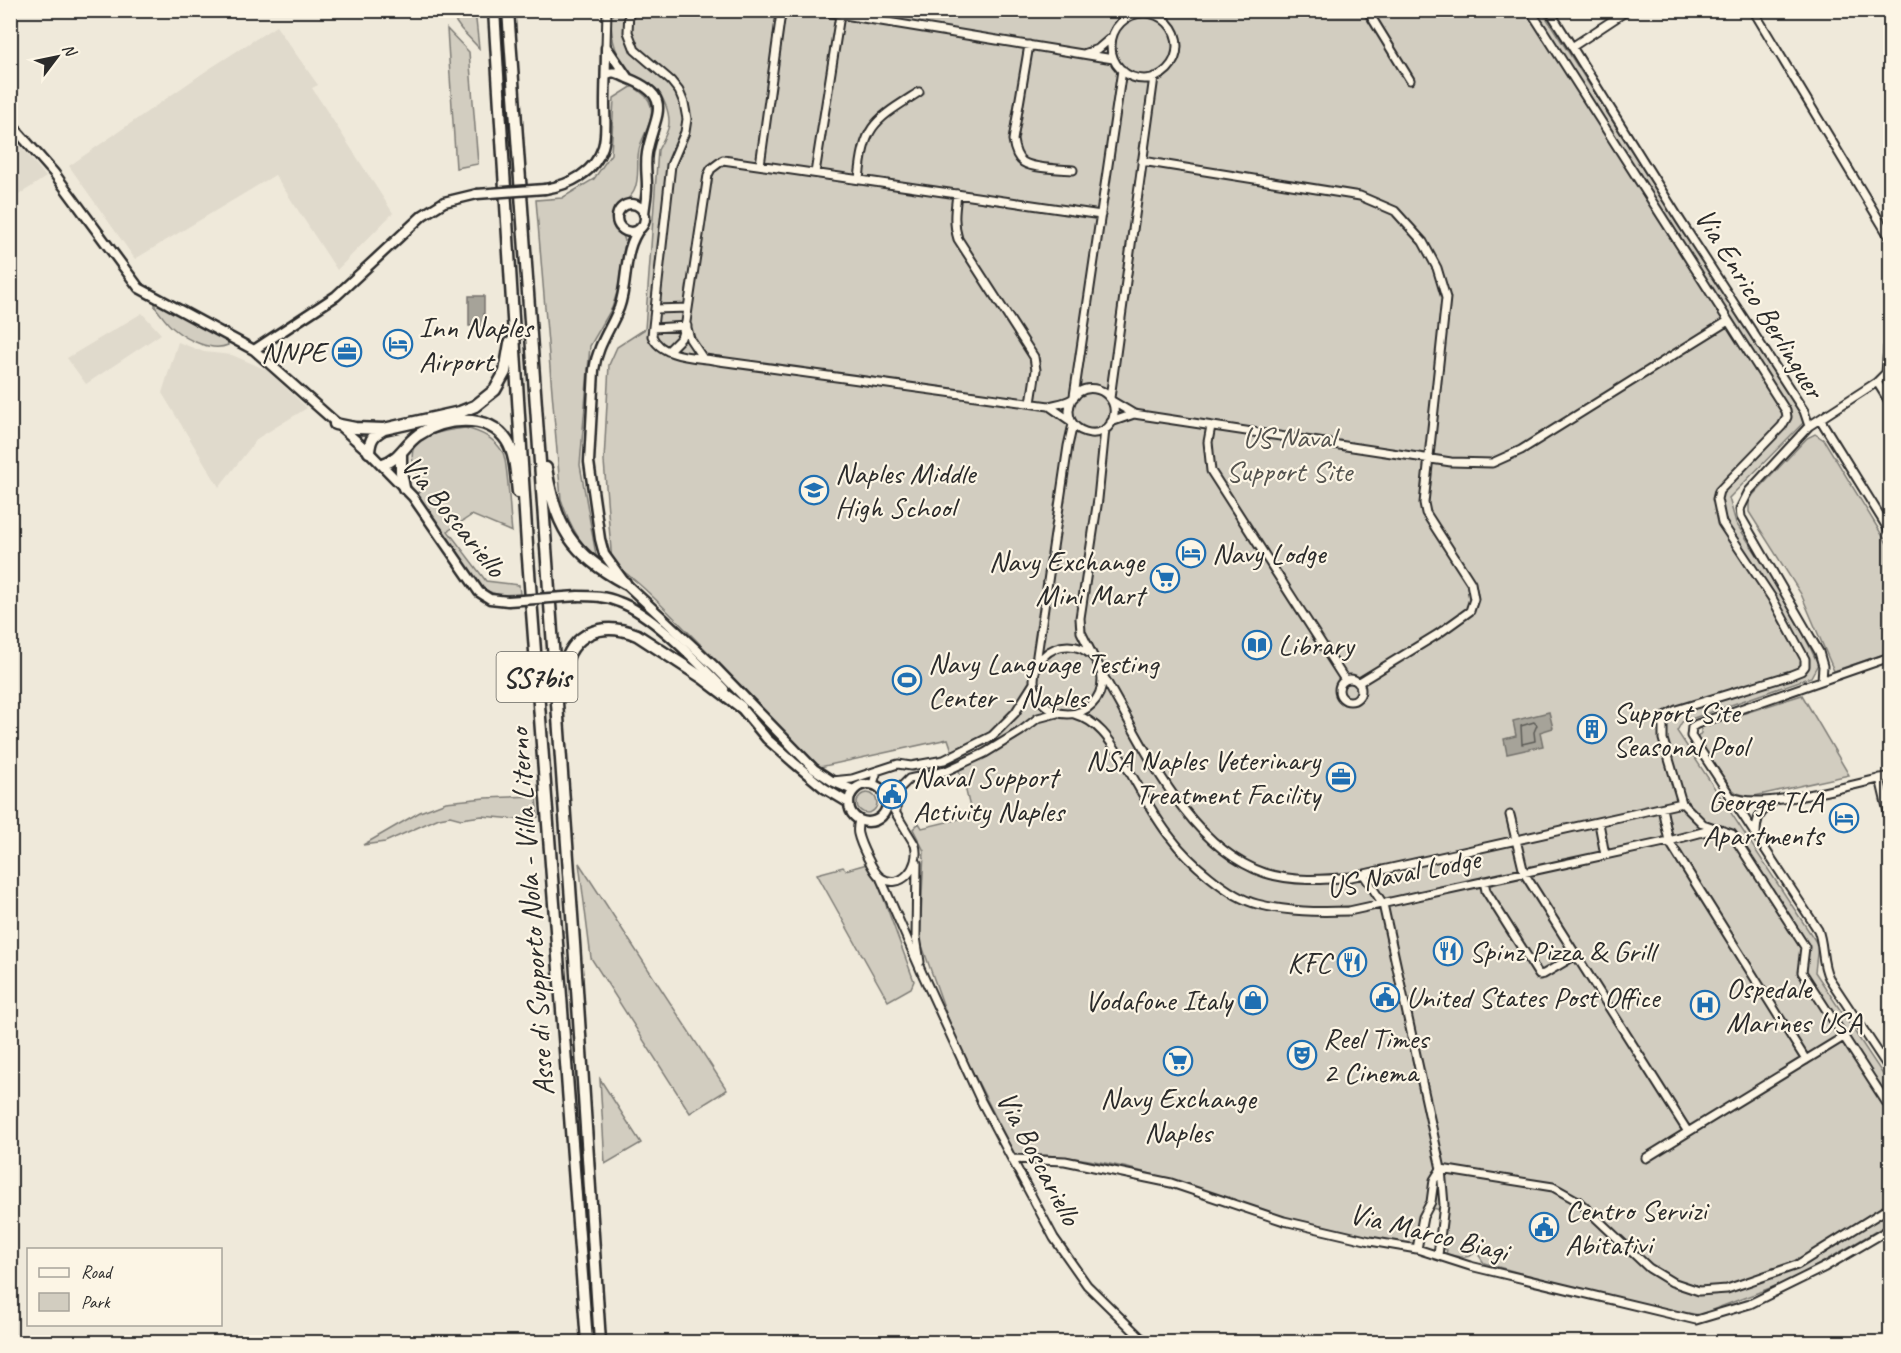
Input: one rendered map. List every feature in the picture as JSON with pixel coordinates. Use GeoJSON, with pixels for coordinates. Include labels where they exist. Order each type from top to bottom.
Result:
{"type":"FeatureCollection","features":[{"type":"Feature","properties":{"kind":"highway","name":"Asse di Supporto Nola - Villa Literno"},"geometry":{"type":"LineString","coordinates":[[494,10],[527,545],[587,1342]]}},
{"type":"Feature","properties":{"kind":"highway","name":"Asse di Supporto Nola - Villa Literno"},"geometry":{"type":"LineString","coordinates":[[508,10],[600,1342]]}},
{"type":"Feature","properties":{"kind":"highway"},"geometry":{"type":"LineString","coordinates":[[335,423],[355,428],[384,429],[460,412],[475,406],[495,390],[505,372],[510,353],[513,292]]}},
{"type":"Feature","properties":{"kind":"highway"},"geometry":{"type":"LineString","coordinates":[[535,398],[551,497],[558,519],[575,546],[600,570],[625,583]]}},
{"type":"Feature","properties":{"kind":"highway"},"geometry":{"type":"LineString","coordinates":[[383,465],[392,462],[409,443],[426,430],[465,420],[484,424],[508,442],[527,545]]}},
{"type":"Feature","properties":{"kind":"highway"},"geometry":{"type":"LineString","coordinates":[[369,452],[370,442],[374,435],[384,429]]}},
{"type":"Feature","properties":{"kind":"highway"},"geometry":{"type":"LineString","coordinates":[[401,454],[404,488]]}},
{"type":"Feature","properties":{"kind":"highway"},"geometry":{"type":"LineString","coordinates":[[561,755],[563,672],[569,654],[576,644],[584,637],[601,629],[616,629],[637,635],[703,678],[741,707]]}},
{"type":"Feature","properties":{"kind":"street"},"geometry":{"type":"LineString","coordinates":[[254,350],[336,296],[423,215],[444,202],[477,194],[562,186],[586,171],[600,153],[604,136],[607,10]]}},
{"type":"Feature","properties":{"kind":"street"},"geometry":{"type":"LineString","coordinates":[[629,10],[628,32],[635,50],[671,81],[684,103],[687,119],[685,132],[671,165],[652,336],[659,347],[702,358],[1050,406],[1085,432],[1099,432],[1105,429],[1111,422],[1114,412],[1111,400],[1154,77]]}},
{"type":"Feature","properties":{"kind":"street"},"geometry":{"type":"LineString","coordinates":[[760,165],[780,20],[786,10]]}},
{"type":"Feature","properties":{"kind":"street"},"geometry":{"type":"LineString","coordinates":[[814,10],[1113,58]]}},
{"type":"Feature","properties":{"kind":"street"},"geometry":{"type":"LineString","coordinates":[[1158,10],[1170,25],[1175,34],[1176,55],[1171,65],[1164,73],[1142,79],[1122,70],[1113,58],[1111,48],[1115,29],[1125,14],[1154,14],[1170,25]]}},
{"type":"Feature","properties":{"kind":"street"},"geometry":{"type":"LineString","coordinates":[[1367,10],[1410,80]]}},
{"type":"Feature","properties":{"kind":"street"},"geometry":{"type":"LineString","coordinates":[[1530,10],[1786,411],[1787,417],[1782,426],[1719,492],[1719,508],[1722,523],[1773,598],[1805,659],[1805,666],[1791,675],[1676,710],[1667,715],[1663,723],[1663,739],[1682,803],[1702,824],[1732,834],[1805,947],[1802,972],[1890,1108]]}},
{"type":"Feature","properties":{"kind":"street","name":"Via Enrico Berlinguer"},"geometry":{"type":"LineString","coordinates":[[1548,10],[1804,411],[1809,426],[1749,491],[1740,509],[1741,517],[1751,536],[1819,652],[1823,666],[1822,680]]}},
{"type":"Feature","properties":{"kind":"street"},"geometry":{"type":"LineString","coordinates":[[1572,47],[1628,10]]}},
{"type":"Feature","properties":{"kind":"street"},"geometry":{"type":"LineString","coordinates":[[1753,10],[1890,238]]}},
{"type":"Feature","properties":{"kind":"street"},"geometry":{"type":"LineString","coordinates":[[815,173],[840,15]]}},
{"type":"Feature","properties":{"kind":"street"},"geometry":{"type":"LineString","coordinates":[[1084,54],[1098,49],[1112,37]]}},
{"type":"Feature","properties":{"kind":"street"},"geometry":{"type":"LineString","coordinates":[[1029,45],[1013,140],[1016,153],[1022,162],[1032,165],[1073,170]]}},
{"type":"Feature","properties":{"kind":"street"},"geometry":{"type":"LineString","coordinates":[[606,48],[629,78]]}},
{"type":"Feature","properties":{"kind":"street"},"geometry":{"type":"LineString","coordinates":[[1058,713],[1041,702],[1036,693],[1035,669],[1073,423],[1069,410],[1073,397],[1122,70]]}},
{"type":"Feature","properties":{"kind":"street"},"geometry":{"type":"LineString","coordinates":[[606,75],[609,72],[615,72],[637,80],[655,96],[658,112],[647,153],[644,214],[641,227],[629,247],[619,309],[596,354],[590,413],[590,462],[604,554],[625,583],[715,667],[814,769],[832,781],[853,790]]}},
{"type":"Feature","properties":{"kind":"street"},"geometry":{"type":"LineString","coordinates":[[859,180],[862,151],[871,129],[889,111],[919,93]]}},
{"type":"Feature","properties":{"kind":"street","name":"Via Boscariello"},"geometry":{"type":"LineString","coordinates":[[10,123],[54,173],[140,288],[254,350],[369,452],[404,488],[478,592],[490,599],[508,601],[600,596],[627,605],[693,657],[741,707],[767,739],[824,788],[849,803]]}},
{"type":"Feature","properties":{"kind":"street"},"geometry":{"type":"LineString","coordinates":[[668,351],[681,338],[686,325],[708,176],[711,169],[723,160],[1101,215]]}},
{"type":"Feature","properties":{"kind":"street"},"geometry":{"type":"LineString","coordinates":[[1142,161],[1360,196],[1395,211],[1423,242],[1437,268],[1446,298],[1424,503],[1426,513],[1471,583],[1474,599],[1470,611],[1438,634],[1358,683]]}},
{"type":"Feature","properties":{"kind":"street"},"geometry":{"type":"LineString","coordinates":[[957,194],[954,227],[958,239],[1034,357],[1036,370],[1031,403]]}},
{"type":"Feature","properties":{"kind":"street"},"geometry":{"type":"LineString","coordinates":[[641,227],[633,231],[624,230],[618,224],[617,215],[621,208],[630,204],[639,206],[644,214]]}},
{"type":"Feature","properties":{"kind":"street"},"geometry":{"type":"LineString","coordinates":[[655,309],[688,308]]}},
{"type":"Feature","properties":{"kind":"street"},"geometry":{"type":"LineString","coordinates":[[1050,406],[1093,388],[1106,393],[1111,400],[1134,414],[1451,462],[1492,463],[1521,450],[1728,321]]}},
{"type":"Feature","properties":{"kind":"street"},"geometry":{"type":"LineString","coordinates":[[653,328],[686,325]]}},
{"type":"Feature","properties":{"kind":"street"},"geometry":{"type":"LineString","coordinates":[[686,325],[690,339],[702,358]]}},
{"type":"Feature","properties":{"kind":"street"},"geometry":{"type":"LineString","coordinates":[[1809,426],[1877,382],[1886,373],[1888,347],[1890,346]]}},
{"type":"Feature","properties":{"kind":"street"},"geometry":{"type":"LineString","coordinates":[[1877,382],[1890,403]]}},
{"type":"Feature","properties":{"kind":"street"},"geometry":{"type":"LineString","coordinates":[[1111,422],[1134,414]]}},
{"type":"Feature","properties":{"kind":"street","name":"Via Enrico Berlinguer"},"geometry":{"type":"LineString","coordinates":[[1820,419],[1890,532]]}},
{"type":"Feature","properties":{"kind":"street"},"geometry":{"type":"LineString","coordinates":[[1210,426],[1211,471],[1345,680]]}},
{"type":"Feature","properties":{"kind":"street"},"geometry":{"type":"LineString","coordinates":[[1105,429],[1098,499],[1080,618],[1081,632],[1101,672],[1154,764],[1192,819],[1212,843],[1239,861],[1266,873],[1294,879],[1324,880],[1364,875],[1682,803]]}},
{"type":"Feature","properties":{"kind":"street"},"geometry":{"type":"LineString","coordinates":[[1035,669],[1040,660],[1056,648],[1076,647],[1086,651],[1094,658]]}},
{"type":"Feature","properties":{"kind":"street"},"geometry":{"type":"LineString","coordinates":[[1890,657],[1692,727],[1691,736],[1818,930],[1823,943],[1825,970],[1828,978],[1890,1070]]}},
{"type":"Feature","properties":{"kind":"street"},"geometry":{"type":"LineString","coordinates":[[896,811],[897,791],[909,779],[946,771],[985,753],[1022,731],[1038,718],[1058,713],[1074,714],[1085,710],[1099,694],[1102,683],[1101,672]]}},
{"type":"Feature","properties":{"kind":"street"},"geometry":{"type":"LineString","coordinates":[[1351,679],[1358,683],[1361,689],[1359,696],[1354,700],[1341,697],[1340,684],[1345,680],[1351,679]]}},
{"type":"Feature","properties":{"kind":"street"},"geometry":{"type":"LineString","coordinates":[[832,781],[852,779],[898,764],[911,766],[944,760],[992,736],[1015,713],[1034,683]]}},
{"type":"Feature","properties":{"kind":"street","name":"US Naval Lodge"},"geometry":{"type":"LineString","coordinates":[[1074,714],[1086,717],[1098,726],[1117,751],[1169,836],[1185,857],[1219,884],[1255,904],[1306,913],[1349,911],[1716,829]]}},
{"type":"Feature","properties":{"kind":"street"},"geometry":{"type":"LineString","coordinates":[[873,784],[877,771]]}},
{"type":"Feature","properties":{"kind":"street"},"geometry":{"type":"LineString","coordinates":[[1731,796],[1746,801],[1774,801],[1890,776]]}},
{"type":"Feature","properties":{"kind":"street"},"geometry":{"type":"LineString","coordinates":[[1880,778],[1890,821]]}},
{"type":"Feature","properties":{"kind":"street"},"geometry":{"type":"LineString","coordinates":[[865,783],[873,784],[883,790],[886,797],[886,809],[879,819],[867,822],[859,820],[852,814],[849,803],[853,790],[865,783]]}},
{"type":"Feature","properties":{"kind":"street","name":"Via Boscariello"},"geometry":{"type":"LineString","coordinates":[[886,797],[896,811],[918,854],[916,937],[922,974]]}},
{"type":"Feature","properties":{"kind":"street"},"geometry":{"type":"LineString","coordinates":[[1742,814],[1746,801]]}},
{"type":"Feature","properties":{"kind":"street"},"geometry":{"type":"LineString","coordinates":[[1756,834],[1759,815],[1774,801]]}},
{"type":"Feature","properties":{"kind":"street"},"geometry":{"type":"LineString","coordinates":[[1662,808],[1669,841],[1806,1060]]}},
{"type":"Feature","properties":{"kind":"street"},"geometry":{"type":"LineString","coordinates":[[1742,814],[1759,815]]}},
{"type":"Feature","properties":{"kind":"street"},"geometry":{"type":"LineString","coordinates":[[1510,815],[1524,873],[1688,1132]]}},
{"type":"Feature","properties":{"kind":"street","name":"Via Boscariello"},"geometry":{"type":"LineString","coordinates":[[859,820],[858,833],[980,1099],[1054,1238],[1087,1285],[1140,1337],[1148,1342]]}},
{"type":"Feature","properties":{"kind":"street"},"geometry":{"type":"LineString","coordinates":[[1599,823],[1605,855]]}},
{"type":"Feature","properties":{"kind":"street"},"geometry":{"type":"LineString","coordinates":[[880,877],[890,881],[901,879],[911,873],[917,861]]}},
{"type":"Feature","properties":{"kind":"street"},"geometry":{"type":"LineString","coordinates":[[1364,875],[1383,904],[1441,1169],[1444,1205],[1438,1255]]}},
{"type":"Feature","properties":{"kind":"street"},"geometry":{"type":"LineString","coordinates":[[1484,881],[1486,891],[1539,975],[1576,955]]}},
{"type":"Feature","properties":{"kind":"street"},"geometry":{"type":"LineString","coordinates":[[1646,1158],[1845,1036]]}},
{"type":"Feature","properties":{"kind":"street","name":"Via Marco Biagi"},"geometry":{"type":"LineString","coordinates":[[1012,1159],[1065,1161],[1171,1183],[1284,1221],[1370,1241],[1418,1249],[1470,1266],[1696,1320],[1750,1304],[1825,1267],[1890,1229]]}},
{"type":"Feature","properties":{"kind":"street"},"geometry":{"type":"LineString","coordinates":[[1441,1169],[1553,1187],[1578,1201],[1649,1268],[1672,1282],[1699,1291],[1727,1289],[1797,1265],[1890,1207]]}},
{"type":"Feature","properties":{"kind":"street"},"geometry":{"type":"LineString","coordinates":[[1418,1249],[1423,1217],[1431,1202],[1434,1180],[1441,1169]]}},
{"type":"Feature","properties":{"kind":"shaded area"},"geometry":{"type":"Polygon","coordinates":[[[276,26],[318,85],[312,88],[393,213],[337,270],[275,175],[135,259],[69,166],[206,71],[276,26]]]}},
{"type":"Feature","properties":{"kind":"shaded area"},"geometry":{"type":"Polygon","coordinates":[[[11,134],[46,177],[10,200],[11,134]]]}},
{"type":"Feature","properties":{"kind":"shaded area"},"geometry":{"type":"Polygon","coordinates":[[[142,313],[161,334],[86,384],[67,358],[142,313]]]}},
{"type":"Feature","properties":{"kind":"shaded area"},"geometry":{"type":"Polygon","coordinates":[[[178,342],[204,352],[232,355],[267,370],[307,408],[258,438],[219,487],[162,393],[178,342]]]}},
{"type":"Feature","properties":{"kind":"green space"},"geometry":{"type":"Polygon","coordinates":[[[448,11],[475,11],[479,48],[461,29],[448,11]]]}},
{"type":"Feature","properties":{"kind":"green space","name":"US Naval Support Site"},"geometry":{"type":"Polygon","coordinates":[[[611,11],[1542,11],[1805,421],[1729,498],[1736,523],[1788,602],[1818,664],[1811,677],[1682,722],[1677,731],[1818,945],[1815,972],[1890,1085],[1890,1223],[1794,1279],[1699,1315],[1618,1300],[1484,1263],[1476,1251],[1466,1257],[1446,1254],[1447,1250],[1439,1248],[1442,1210],[1427,1207],[1420,1246],[1330,1229],[1277,1216],[1194,1187],[1129,1168],[1059,1156],[1015,1155],[954,1035],[920,940],[924,851],[913,829],[919,823],[922,828],[972,816],[948,739],[820,767],[658,602],[612,563],[604,461],[609,365],[617,347],[645,329],[658,150],[668,129],[669,119],[666,106],[658,91],[632,74],[620,59],[612,35],[611,11]]]}},
{"type":"Feature","properties":{"kind":"green space"},"geometry":{"type":"Polygon","coordinates":[[[447,29],[469,52],[478,164],[456,168],[447,29]]]}},
{"type":"Feature","properties":{"kind":"green space"},"geometry":{"type":"Polygon","coordinates":[[[633,86],[648,100],[652,111],[639,151],[636,186],[631,195],[617,209],[615,220],[612,222],[615,230],[623,235],[625,241],[619,286],[612,308],[590,346],[580,465],[596,555],[607,569],[578,537],[561,499],[536,200],[562,198],[594,179],[611,154],[614,98],[633,86]]]}},
{"type":"Feature","properties":{"kind":"green space"},"geometry":{"type":"Polygon","coordinates":[[[155,302],[227,339],[228,345],[207,346],[186,337],[166,322],[155,307],[155,302]]]}},
{"type":"Feature","properties":{"kind":"green space"},"geometry":{"type":"Polygon","coordinates":[[[465,428],[487,436],[503,453],[508,478],[512,532],[472,515],[448,531],[486,581],[519,585],[520,594],[499,595],[484,590],[471,577],[417,493],[424,489],[412,460],[413,450],[417,443],[436,433],[465,428]]]}},
{"type":"Feature","properties":{"kind":"green space"},"geometry":{"type":"Polygon","coordinates":[[[1815,434],[1824,440],[1890,548],[1890,652],[1834,671],[1801,594],[1749,512],[1749,502],[1753,495],[1807,438],[1815,434]]]}},
{"type":"Feature","properties":{"kind":"green space"},"geometry":{"type":"Polygon","coordinates":[[[1802,695],[1849,775],[1750,797],[1737,793],[1731,788],[1697,738],[1701,733],[1701,727],[1802,695]]]}},
{"type":"Feature","properties":{"kind":"green space"},"geometry":{"type":"Polygon","coordinates":[[[867,793],[874,796],[877,803],[874,810],[867,813],[860,810],[857,803],[860,796],[867,793]]]}},
{"type":"Feature","properties":{"kind":"green space"},"geometry":{"type":"Polygon","coordinates":[[[536,796],[538,817],[515,819],[482,816],[461,819],[450,816],[439,818],[385,842],[363,845],[420,812],[446,802],[536,796]]]}},
{"type":"Feature","properties":{"kind":"green space"},"geometry":{"type":"Polygon","coordinates":[[[579,863],[727,1090],[690,1113],[591,958],[579,863]]]}},
{"type":"Feature","properties":{"kind":"green space"},"geometry":{"type":"Polygon","coordinates":[[[867,864],[879,886],[914,981],[911,988],[888,1001],[817,874],[867,864]]]}},
{"type":"Feature","properties":{"kind":"green space"},"geometry":{"type":"Polygon","coordinates":[[[600,1079],[641,1143],[605,1164],[600,1079]]]}},
{"type":"Feature","properties":{"kind":"water"},"geometry":{"type":"Polygon","coordinates":[[[469,296],[484,296],[484,326],[469,326],[469,296]]]}},
{"type":"Feature","properties":{"kind":"water"},"geometry":{"type":"Polygon","coordinates":[[[1549,712],[1553,728],[1540,732],[1543,746],[1507,754],[1504,739],[1516,736],[1513,721],[1549,712]]]}},
{"type":"Feature","properties":{"kind":"place","name":"Inn Naples Airport"},"geometry":{"type":"Point","coordinates":[398,344]}},
{"type":"Feature","properties":{"kind":"place","name":"NNPE"},"geometry":{"type":"Point","coordinates":[347,352]}},
{"type":"Feature","properties":{"kind":"place","name":"Naples Middle High School"},"geometry":{"type":"Point","coordinates":[814,490]}},
{"type":"Feature","properties":{"kind":"place","name":"Navy Lodge"},"geometry":{"type":"Point","coordinates":[1191,553]}},
{"type":"Feature","properties":{"kind":"place","name":"Navy Exchange Mini Mart"},"geometry":{"type":"Point","coordinates":[1165,578]}},
{"type":"Feature","properties":{"kind":"place","name":"Library"},"geometry":{"type":"Point","coordinates":[1257,645]}},
{"type":"Feature","properties":{"kind":"place","name":"Navy Language Testing Center - Naples"},"geometry":{"type":"Point","coordinates":[907,680]}},
{"type":"Feature","properties":{"kind":"place","name":"Support Site Seasonal Pool"},"geometry":{"type":"Point","coordinates":[1592,729]}},
{"type":"Feature","properties":{"kind":"place","name":"NSA Naples Veterinary Treatment Facility"},"geometry":{"type":"Point","coordinates":[1341,777]}},
{"type":"Feature","properties":{"kind":"place","name":"Naval Support Activity Naples"},"geometry":{"type":"Point","coordinates":[892,794]}},
{"type":"Feature","properties":{"kind":"place","name":"George TLA Apartments"},"geometry":{"type":"Point","coordinates":[1844,818]}},
{"type":"Feature","properties":{"kind":"place","name":"Spinz Pizza & Grill"},"geometry":{"type":"Point","coordinates":[1448,951]}},
{"type":"Feature","properties":{"kind":"place","name":"KFC"},"geometry":{"type":"Point","coordinates":[1352,962]}},
{"type":"Feature","properties":{"kind":"place","name":"United States Post Office"},"geometry":{"type":"Point","coordinates":[1385,997]}},
{"type":"Feature","properties":{"kind":"place","name":"Vodafone Italy"},"geometry":{"type":"Point","coordinates":[1253,1000]}},
{"type":"Feature","properties":{"kind":"place","name":"Ospedale Marines USA"},"geometry":{"type":"Point","coordinates":[1705,1005]}},
{"type":"Feature","properties":{"kind":"place","name":"Reel Times 2 Cinema"},"geometry":{"type":"Point","coordinates":[1302,1055]}},
{"type":"Feature","properties":{"kind":"place","name":"Navy Exchange Naples"},"geometry":{"type":"Point","coordinates":[1178,1061]}},
{"type":"Feature","properties":{"kind":"place","name":"Centro Servizi Abitativi"},"geometry":{"type":"Point","coordinates":[1544,1227]}}]}
